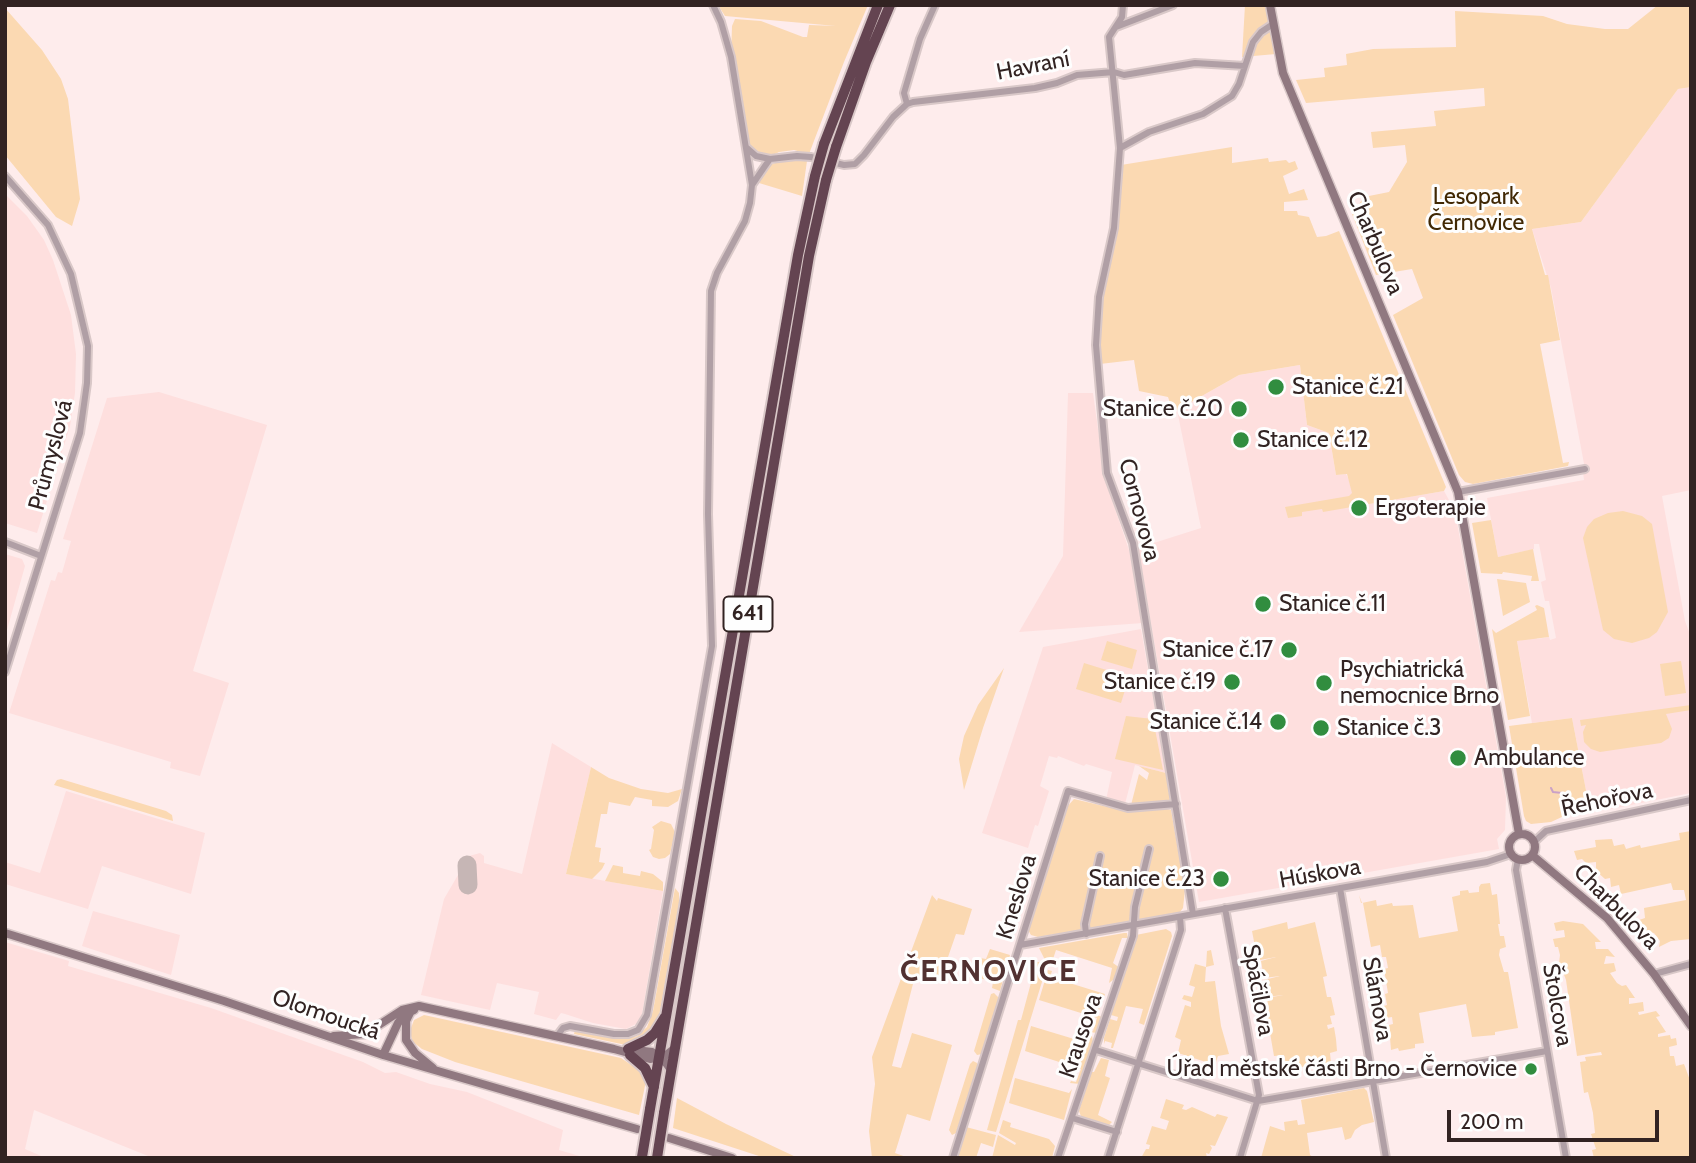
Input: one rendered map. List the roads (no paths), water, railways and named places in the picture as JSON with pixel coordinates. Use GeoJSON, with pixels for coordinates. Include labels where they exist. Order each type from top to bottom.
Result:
{"type":"FeatureCollection","features":[{"type":"Feature","properties":{"kind":"highway","name":"641"},"geometry":{"type":"LineString","coordinates":[[657,1158],[807,270],[824,144],[877,5]]}},
{"type":"Feature","properties":{"kind":"highway","name":"641"},"geometry":{"type":"LineString","coordinates":[[642,1157],[798,255],[820,178],[836,147],[866,62],[890,5]]}},
{"type":"Feature","properties":{"kind":"highway"},"geometry":{"type":"LineString","coordinates":[[654,1087],[649,1073],[629,1052],[655,1033],[669,1008]]}},
{"type":"Feature","properties":{"kind":"main road","name":"Charbulova"},"geometry":{"type":"LineString","coordinates":[[1270,5],[1283,73],[1458,492],[1519,834]]}},
{"type":"Feature","properties":{"kind":"main road"},"geometry":{"type":"LineString","coordinates":[[1519,834],[1529,836],[1534,842],[1532,855],[1525,859],[1515,856],[1510,842],[1519,834]]}},
{"type":"Feature","properties":{"kind":"main road","name":"Charbulova"},"geometry":{"type":"LineString","coordinates":[[1532,855],[1607,918],[1654,974],[1691,1026]]}},
{"type":"Feature","properties":{"kind":"main road","name":"Olomoucká"},"geometry":{"type":"LineString","coordinates":[[5,933],[224,1001],[383,1055],[637,1129]]}},
{"type":"Feature","properties":{"kind":"main road"},"geometry":{"type":"LineString","coordinates":[[324,1036],[359,1036],[371,1032],[402,1010],[419,1006],[629,1052],[652,1052],[671,1070]]}},
{"type":"Feature","properties":{"kind":"main road"},"geometry":{"type":"LineString","coordinates":[[383,1055],[398,1023],[411,1011],[431,1008]]}},
{"type":"Feature","properties":{"kind":"main road"},"geometry":{"type":"LineString","coordinates":[[411,1011],[406,1021],[406,1040],[415,1053],[435,1069]]}},
{"type":"Feature","properties":{"kind":"main road"},"geometry":{"type":"LineString","coordinates":[[660,1058],[674,1049]]}},
{"type":"Feature","properties":{"kind":"main road"},"geometry":{"type":"LineString","coordinates":[[669,1138],[732,1158]]}},
{"type":"Feature","properties":{"kind":"street"},"geometry":{"type":"LineString","coordinates":[[557,1036],[561,1030],[570,1026],[628,1034],[638,1030],[647,1015],[713,636],[708,535],[711,291],[717,273],[745,221],[751,185],[732,57],[713,5]]}},
{"type":"Feature","properties":{"kind":"street"},"geometry":{"type":"LineString","coordinates":[[746,146],[752,154],[770,159],[807,156],[841,165],[855,164],[906,104],[904,93],[919,39],[935,5]]}},
{"type":"Feature","properties":{"kind":"street"},"geometry":{"type":"LineString","coordinates":[[1116,27],[1122,17],[1123,5]]}},
{"type":"Feature","properties":{"kind":"street"},"geometry":{"type":"LineString","coordinates":[[1116,27],[1173,5]]}},
{"type":"Feature","properties":{"kind":"street"},"geometry":{"type":"LineString","coordinates":[[1120,148],[1149,132],[1203,114],[1233,96],[1253,42],[1273,24]]}},
{"type":"Feature","properties":{"kind":"street","name":"Cornovova"},"geometry":{"type":"LineString","coordinates":[[1116,27],[1109,37],[1120,148],[1114,228],[1099,297],[1096,345],[1107,474],[1133,543],[1193,914]]}},
{"type":"Feature","properties":{"kind":"street","name":"Havraní"},"geometry":{"type":"LineString","coordinates":[[906,104],[1035,88],[1077,75],[1114,72],[1124,75],[1195,63],[1245,66]]}},
{"type":"Feature","properties":{"kind":"street"},"geometry":{"type":"LineString","coordinates":[[751,185],[770,159]]}},
{"type":"Feature","properties":{"kind":"street","name":"Průmyslová"},"geometry":{"type":"LineString","coordinates":[[5,176],[48,225],[71,274],[88,346],[87,383],[80,433],[5,673]]}},
{"type":"Feature","properties":{"kind":"street"},"geometry":{"type":"LineString","coordinates":[[1458,492],[1585,468]]}},
{"type":"Feature","properties":{"kind":"street"},"geometry":{"type":"LineString","coordinates":[[5,542],[41,556]]}},
{"type":"Feature","properties":{"kind":"street","name":"Kneslova"},"geometry":{"type":"LineString","coordinates":[[953,1158],[1068,791],[1128,808],[1176,804]]}},
{"type":"Feature","properties":{"kind":"street","name":"Řehořova"},"geometry":{"type":"LineString","coordinates":[[1534,842],[1546,831],[1691,800]]}},
{"type":"Feature","properties":{"kind":"street"},"geometry":{"type":"LineString","coordinates":[[1134,925],[1135,907],[1149,849]]}},
{"type":"Feature","properties":{"kind":"street"},"geometry":{"type":"LineString","coordinates":[[1086,934],[1085,924],[1100,856]]}},
{"type":"Feature","properties":{"kind":"street","name":"Húskova"},"geometry":{"type":"LineString","coordinates":[[1020,946],[1515,856]]}},
{"type":"Feature","properties":{"kind":"street","name":"Štolcova"},"geometry":{"type":"LineString","coordinates":[[1515,856],[1566,1158]]}},
{"type":"Feature","properties":{"kind":"street","name":"Slámova"},"geometry":{"type":"LineString","coordinates":[[1340,888],[1386,1158]]}},
{"type":"Feature","properties":{"kind":"street","name":"Spáčilova"},"geometry":{"type":"LineString","coordinates":[[1225,908],[1259,1095],[1240,1158]]}},
{"type":"Feature","properties":{"kind":"street"},"geometry":{"type":"LineString","coordinates":[[1108,1158],[1181,930],[1180,917]]}},
{"type":"Feature","properties":{"kind":"street","name":"Krausova"},"geometry":{"type":"LineString","coordinates":[[1058,1158],[1097,1050],[1133,936],[1134,925]]}},
{"type":"Feature","properties":{"kind":"street"},"geometry":{"type":"LineString","coordinates":[[1654,974],[1691,964]]}},
{"type":"Feature","properties":{"kind":"street"},"geometry":{"type":"LineString","coordinates":[[1097,1050],[1258,1101],[1546,1051]]}},
{"type":"Feature","properties":{"kind":"street"},"geometry":{"type":"LineString","coordinates":[[1072,1118],[1117,1132]]}},
{"type":"Feature","properties":{"kind":"waterway"},"geometry":{"type":"LineString","coordinates":[[1551,788],[1553,792],[1562,793],[1563,797]]}},
{"type":"Feature","properties":{"kind":"place","name":"Stanice č.21"},"geometry":{"type":"Point","coordinates":[1276,387]}},
{"type":"Feature","properties":{"kind":"place","name":"Stanice č.20"},"geometry":{"type":"Point","coordinates":[1239,409]}},
{"type":"Feature","properties":{"kind":"place","name":"Stanice č.12"},"geometry":{"type":"Point","coordinates":[1241,440]}},
{"type":"Feature","properties":{"kind":"place","name":"Ergoterapie"},"geometry":{"type":"Point","coordinates":[1359,508]}},
{"type":"Feature","properties":{"kind":"place","name":"Stanice č.11"},"geometry":{"type":"Point","coordinates":[1263,604]}},
{"type":"Feature","properties":{"kind":"place","name":"Stanice č.17"},"geometry":{"type":"Point","coordinates":[1289,650]}},
{"type":"Feature","properties":{"kind":"place","name":"Stanice č.19"},"geometry":{"type":"Point","coordinates":[1232,682]}},
{"type":"Feature","properties":{"kind":"place","name":"Psychiatrická nemocnice Brno"},"geometry":{"type":"Point","coordinates":[1324,683]}},
{"type":"Feature","properties":{"kind":"place","name":"Stanice č.14"},"geometry":{"type":"Point","coordinates":[1278,722]}},
{"type":"Feature","properties":{"kind":"place","name":"Stanice č.3"},"geometry":{"type":"Point","coordinates":[1321,728]}},
{"type":"Feature","properties":{"kind":"place","name":"Ambulance"},"geometry":{"type":"Point","coordinates":[1458,758]}},
{"type":"Feature","properties":{"kind":"place","name":"Stanice č.23"},"geometry":{"type":"Point","coordinates":[1221,879]}},
{"type":"Feature","properties":{"kind":"place","name":"Úřad městské části Brno - Černovice"},"geometry":{"type":"Point","coordinates":[1531,1069]}},
{"type":"Feature","properties":{"kind":"district","name":"ČERNOVICE"},"geometry":{"type":"Point","coordinates":[989,972]}},
{"type":"Feature","properties":{"kind":"park label","name":"Lesopark Černovice"},"geometry":{"type":"Point","coordinates":[1476,210]}}]}
